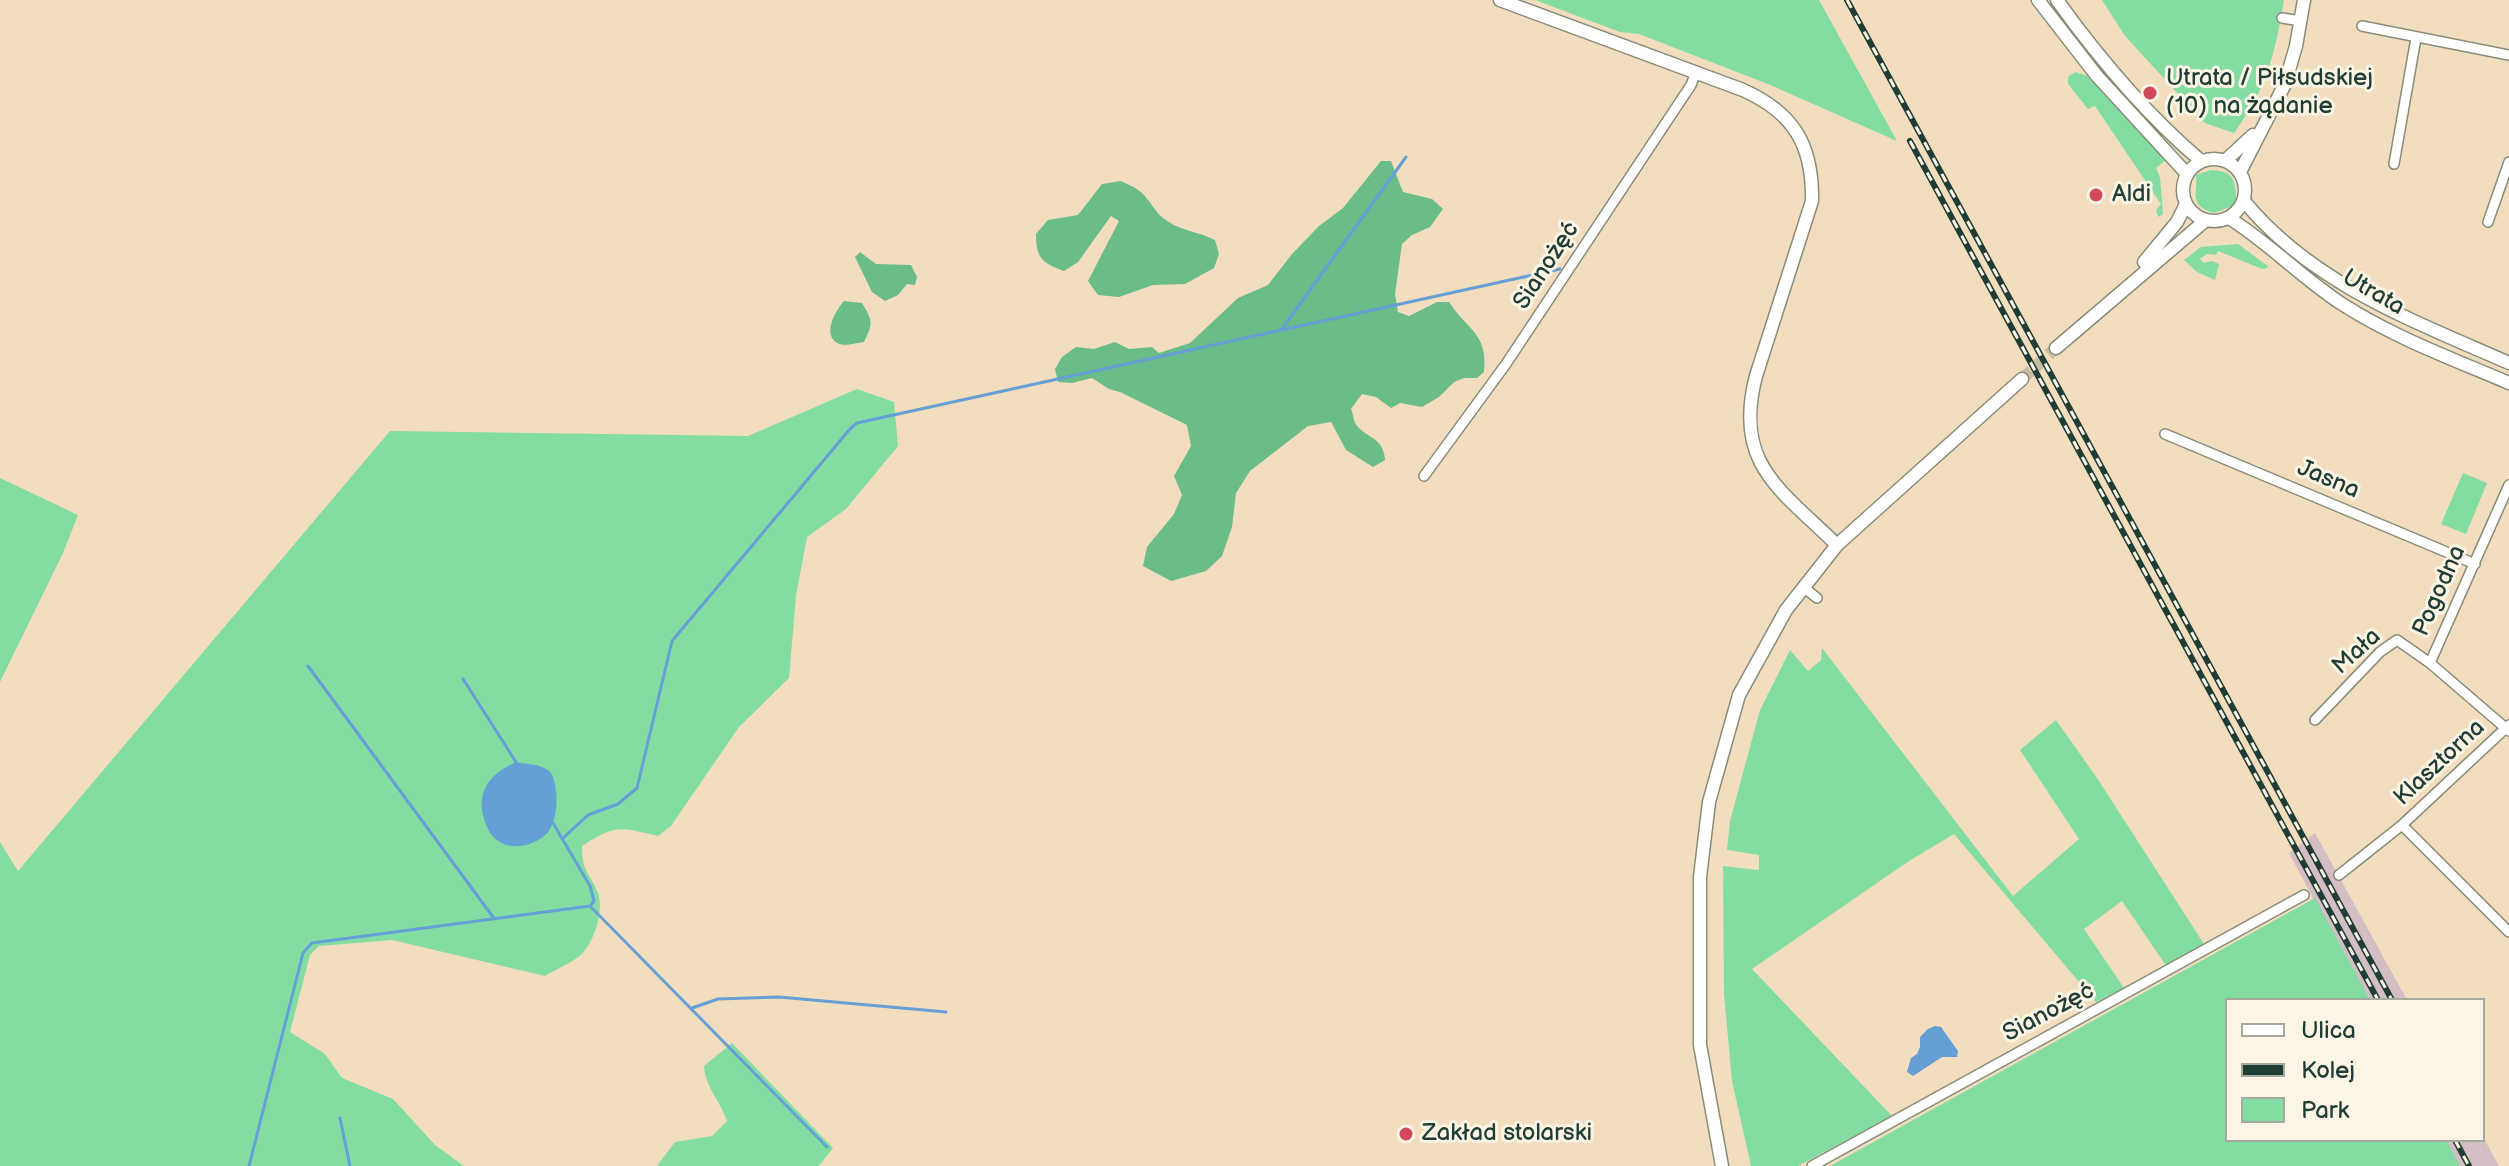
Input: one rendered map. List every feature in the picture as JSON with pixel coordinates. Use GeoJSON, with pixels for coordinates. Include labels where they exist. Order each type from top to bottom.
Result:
{"type":"FeatureCollection","features":[{"type":"Feature","properties":{"kind":"main road"},"geometry":{"type":"LineString","coordinates":[[1500,0],[1751,94],[1773,106],[1799,134],[1810,162],[1812,201],[1756,376],[1749,403],[1748,429],[1759,463],[1778,487],[1837,545]]}},
{"type":"Feature","properties":{"kind":"main road"},"geometry":{"type":"LineString","coordinates":[[2038,0],[2092,70],[2187,174]]}},
{"type":"Feature","properties":{"kind":"main road"},"geometry":{"type":"LineString","coordinates":[[2057,0],[2104,62],[2201,161]]}},
{"type":"Feature","properties":{"kind":"main road"},"geometry":{"type":"LineString","coordinates":[[2240,172],[2285,84],[2304,0]]}},
{"type":"Feature","properties":{"kind":"main road"},"geometry":{"type":"LineString","coordinates":[[2226,160],[2262,125]]}},
{"type":"Feature","properties":{"kind":"main road"},"geometry":{"type":"LineString","coordinates":[[2226,160],[2240,172],[2246,191],[2244,201],[2229,218],[2206,220],[2186,204],[2183,190],[2187,174],[2201,161],[2226,160]]}},
{"type":"Feature","properties":{"kind":"main road","name":"Utrata"},"geometry":{"type":"LineString","coordinates":[[2244,201],[2284,241],[2361,296],[2509,363]]}},
{"type":"Feature","properties":{"kind":"main road"},"geometry":{"type":"LineString","coordinates":[[2107,303],[2177,222],[2186,204]]}},
{"type":"Feature","properties":{"kind":"main road","name":"Utrata"},"geometry":{"type":"LineString","coordinates":[[2229,218],[2252,232],[2315,284],[2357,313],[2509,383]]}},
{"type":"Feature","properties":{"kind":"main road"},"geometry":{"type":"LineString","coordinates":[[2056,348],[2206,220]]}},
{"type":"Feature","properties":{"kind":"main road"},"geometry":{"type":"LineString","coordinates":[[1722,1166],[1700,1045],[1700,877],[1705,819],[1716,769],[1739,695],[1772,633],[1837,545],[2022,379]]}},
{"type":"Feature","properties":{"kind":"street"},"geometry":{"type":"LineString","coordinates":[[2282,18],[2301,21]]}},
{"type":"Feature","properties":{"kind":"street"},"geometry":{"type":"LineString","coordinates":[[2362,26],[2509,55]]}},
{"type":"Feature","properties":{"kind":"street"},"geometry":{"type":"LineString","coordinates":[[2394,164],[2416,38]]}},
{"type":"Feature","properties":{"kind":"street","name":"Sianożęć"},"geometry":{"type":"LineString","coordinates":[[1424,476],[1506,364],[1691,85],[1696,72]]}},
{"type":"Feature","properties":{"kind":"street"},"geometry":{"type":"LineString","coordinates":[[2488,222],[2509,162]]}},
{"type":"Feature","properties":{"kind":"street","name":"Jasna"},"geometry":{"type":"LineString","coordinates":[[2165,434],[2475,564]]}},
{"type":"Feature","properties":{"kind":"street","name":"Pogodna"},"geometry":{"type":"LineString","coordinates":[[2508,728],[2430,663],[2504,506],[2509,485]]}},
{"type":"Feature","properties":{"kind":"street"},"geometry":{"type":"LineString","coordinates":[[1803,587],[1817,598]]}},
{"type":"Feature","properties":{"kind":"street","name":"Mała"},"geometry":{"type":"LineString","coordinates":[[2315,720],[2380,652],[2397,640],[2430,663]]}},
{"type":"Feature","properties":{"kind":"street","name":"Klasztorna"},"geometry":{"type":"LineString","coordinates":[[2508,728],[2402,825],[2509,932]]}},
{"type":"Feature","properties":{"kind":"street"},"geometry":{"type":"LineString","coordinates":[[2339,875],[2402,825]]}},
{"type":"Feature","properties":{"kind":"street","name":"Sianożęć"},"geometry":{"type":"LineString","coordinates":[[1812,1166],[2304,895]]}},
{"type":"Feature","properties":{"kind":"shaded area"},"geometry":{"type":"Polygon","coordinates":[[[2315,833],[2406,998],[2366,998],[2289,853],[2315,833]]]}},
{"type":"Feature","properties":{"kind":"shaded area"},"geometry":{"type":"Polygon","coordinates":[[[2485,1141],[2499,1166],[2455,1166],[2443,1142],[2485,1141]]]}},
{"type":"Feature","properties":{"kind":"green space"},"geometry":{"type":"Polygon","coordinates":[[[1535,0],[1819,0],[1897,141],[1768,84],[1639,34],[1620,32],[1535,0]]]}},
{"type":"Feature","properties":{"kind":"green space"},"geometry":{"type":"Polygon","coordinates":[[[2102,0],[2284,0],[2268,70],[2254,101],[2234,133],[2205,123],[2125,36],[2102,0]]]}},
{"type":"Feature","properties":{"kind":"green space"},"geometry":{"type":"Polygon","coordinates":[[[2075,72],[2088,76],[2167,159],[2156,168],[2160,177],[2163,214],[2158,217],[2156,210],[2161,204],[2095,106],[2088,109],[2068,84],[2068,77],[2075,72]]]}},
{"type":"Feature","properties":{"kind":"green space"},"geometry":{"type":"Polygon","coordinates":[[[1381,161],[1391,161],[1403,192],[1432,199],[1443,209],[1430,227],[1412,235],[1402,244],[1395,294],[1398,312],[1409,316],[1437,302],[1449,302],[1480,340],[1484,372],[1477,378],[1454,382],[1439,397],[1422,407],[1400,403],[1391,408],[1376,397],[1362,394],[1351,409],[1354,421],[1381,446],[1385,460],[1373,467],[1346,450],[1331,422],[1308,426],[1250,471],[1236,493],[1232,527],[1222,556],[1206,571],[1171,581],[1143,566],[1147,547],[1174,514],[1182,495],[1174,476],[1191,446],[1187,425],[1092,378],[1072,383],[1058,382],[1055,369],[1062,357],[1076,347],[1094,349],[1115,342],[1129,349],[1152,347],[1159,353],[1190,343],[1238,298],[1268,285],[1319,226],[1343,208],[1381,161]]]}},
{"type":"Feature","properties":{"kind":"green space"},"geometry":{"type":"Polygon","coordinates":[[[2211,170],[2230,176],[2235,185],[2237,204],[2214,213],[2200,206],[2196,198],[2196,175],[2211,170]]]}},
{"type":"Feature","properties":{"kind":"green space"},"geometry":{"type":"Polygon","coordinates":[[[1121,181],[1142,193],[1159,215],[1169,222],[1215,240],[1219,254],[1214,268],[1185,284],[1153,285],[1119,297],[1098,295],[1088,281],[1119,221],[1111,216],[1078,262],[1064,271],[1042,258],[1037,249],[1036,234],[1048,220],[1078,215],[1102,184],[1121,181]]]}},
{"type":"Feature","properties":{"kind":"green space"},"geometry":{"type":"Polygon","coordinates":[[[2238,244],[2269,267],[2262,269],[2218,251],[2216,255],[2207,254],[2200,259],[2204,263],[2212,261],[2219,264],[2215,280],[2197,272],[2184,260],[2201,247],[2238,244]]]}},
{"type":"Feature","properties":{"kind":"green space"},"geometry":{"type":"Polygon","coordinates":[[[860,252],[876,264],[911,265],[917,277],[915,285],[907,284],[898,295],[885,301],[872,292],[855,257],[860,252]]]}},
{"type":"Feature","properties":{"kind":"green space"},"geometry":{"type":"Polygon","coordinates":[[[844,301],[862,303],[868,314],[870,326],[864,342],[843,345],[833,339],[832,322],[844,301]]]}},
{"type":"Feature","properties":{"kind":"green space"},"geometry":{"type":"Polygon","coordinates":[[[857,389],[894,402],[898,446],[846,509],[807,537],[796,596],[789,678],[739,727],[671,826],[658,836],[618,829],[582,846],[585,867],[600,900],[595,932],[583,953],[545,976],[392,940],[319,946],[310,955],[290,1032],[325,1054],[342,1078],[393,1099],[435,1145],[464,1166],[0,1166],[0,842],[18,871],[390,431],[748,436],[857,389]]]}},
{"type":"Feature","properties":{"kind":"green space"},"geometry":{"type":"Polygon","coordinates":[[[2463,473],[2487,483],[2466,534],[2441,524],[2463,473]]]}},
{"type":"Feature","properties":{"kind":"green space"},"geometry":{"type":"Polygon","coordinates":[[[0,478],[78,515],[63,553],[0,682],[0,478]]]}},
{"type":"Feature","properties":{"kind":"green space"},"geometry":{"type":"Polygon","coordinates":[[[1822,648],[2013,896],[2079,839],[2020,750],[2056,720],[2204,944],[2167,967],[2122,901],[2084,929],[2124,988],[2096,1002],[1954,834],[1909,861],[1752,969],[1892,1116],[1798,1166],[1751,1166],[1732,1081],[1724,994],[1723,866],[1759,870],[1759,855],[1727,850],[1730,821],[1760,710],[1790,650],[1808,671],[1821,660],[1822,648]]]}},
{"type":"Feature","properties":{"kind":"green space"},"geometry":{"type":"Polygon","coordinates":[[[2315,898],[2369,998],[2225,998],[2225,1142],[2447,1142],[2460,1166],[1830,1166],[2315,898]]]}},
{"type":"Feature","properties":{"kind":"green space"},"geometry":{"type":"Polygon","coordinates":[[[732,1043],[833,1148],[819,1166],[657,1166],[675,1142],[712,1136],[727,1121],[707,1080],[704,1066],[732,1043]]]}},
{"type":"Feature","properties":{"kind":"water"},"geometry":{"type":"Polygon","coordinates":[[[516,762],[548,770],[553,777],[556,796],[555,816],[548,832],[534,842],[517,846],[501,843],[494,838],[482,809],[484,790],[489,782],[516,762]]]}},
{"type":"Feature","properties":{"kind":"water"},"geometry":{"type":"Polygon","coordinates":[[[1935,1026],[1941,1027],[1958,1051],[1957,1057],[1942,1057],[1913,1076],[1907,1072],[1911,1058],[1920,1047],[1920,1037],[1935,1026]]]}},
{"type":"Feature","properties":{"kind":"waterway"},"geometry":{"type":"LineString","coordinates":[[1282,329],[1406,157]]}},
{"type":"Feature","properties":{"kind":"waterway"},"geometry":{"type":"LineString","coordinates":[[562,839],[588,815],[618,804],[637,788],[672,641],[857,423],[1560,269]]}},
{"type":"Feature","properties":{"kind":"waterway"},"geometry":{"type":"LineString","coordinates":[[308,666],[493,917]]}},
{"type":"Feature","properties":{"kind":"waterway"},"geometry":{"type":"LineString","coordinates":[[463,679],[516,762]]}},
{"type":"Feature","properties":{"kind":"waterway"},"geometry":{"type":"LineString","coordinates":[[249,1166],[303,953],[312,943],[590,906],[594,901],[590,886],[553,823]]}},
{"type":"Feature","properties":{"kind":"waterway"},"geometry":{"type":"LineString","coordinates":[[590,906],[827,1147]]}},
{"type":"Feature","properties":{"kind":"waterway"},"geometry":{"type":"LineString","coordinates":[[692,1008],[718,999],[779,997],[946,1012]]}},
{"type":"Feature","properties":{"kind":"waterway"},"geometry":{"type":"LineString","coordinates":[[340,1118],[350,1166]]}},
{"type":"Feature","properties":{"kind":"tunnel"},"geometry":{"type":"LineString","coordinates":[[2022,379],[2056,348]]}},
{"type":"Feature","properties":{"kind":"railway"},"geometry":{"type":"LineString","coordinates":[[1847,0],[2391,998]]}},
{"type":"Feature","properties":{"kind":"railway"},"geometry":{"type":"LineString","coordinates":[[1910,141],[2377,998]]}},
{"type":"Feature","properties":{"kind":"railway"},"geometry":{"type":"LineString","coordinates":[[2456,1142],[2469,1166]]}},
{"type":"Feature","properties":{"kind":"place","name":"Utrata / Piłsudskiej (10) na żądanie"},"geometry":{"type":"Point","coordinates":[2150,93]}},
{"type":"Feature","properties":{"kind":"place","name":"Aldi"},"geometry":{"type":"Point","coordinates":[2096,195]}},
{"type":"Feature","properties":{"kind":"place","name":"Zakład stolarski"},"geometry":{"type":"Point","coordinates":[1406,1134]}}]}
